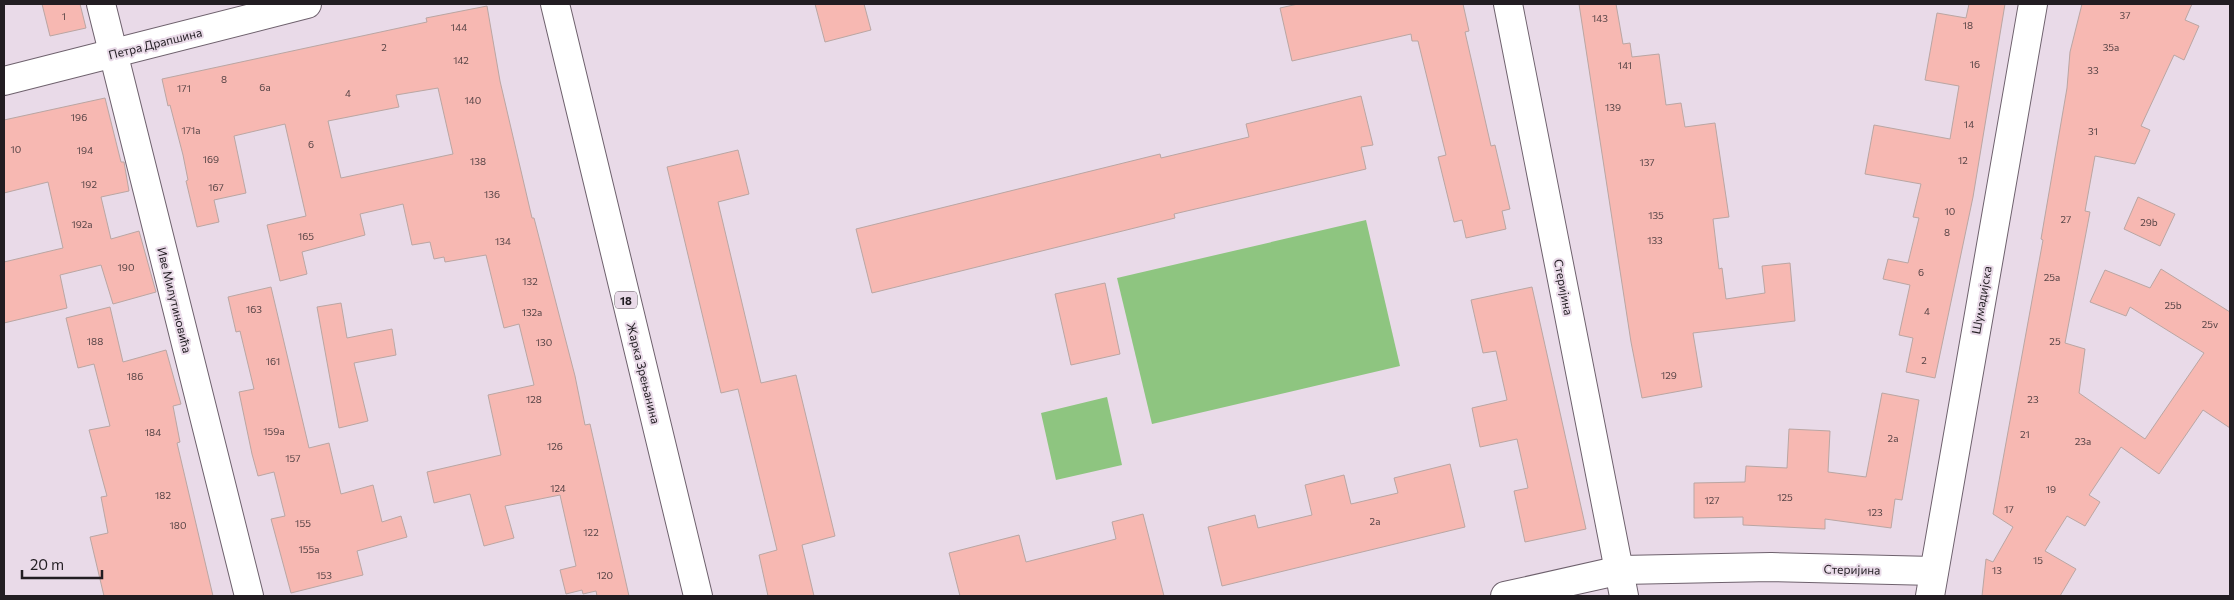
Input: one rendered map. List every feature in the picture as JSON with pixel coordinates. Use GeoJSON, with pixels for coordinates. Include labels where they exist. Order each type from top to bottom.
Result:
{"type":"FeatureCollection","features":[{"type":"Feature","properties":{"kind":"street","name":"Иве Милутиновића"},"geometry":{"type":"LineString","coordinates":[[101,4],[249,596]]}},
{"type":"Feature","properties":{"kind":"street","name":"Петра Драпшина"},"geometry":{"type":"LineString","coordinates":[[4,81],[307,4]]}},
{"type":"Feature","properties":{"kind":"street","name":"Жарка Зрењанина"},"geometry":{"type":"LineString","coordinates":[[555,4],[698,596]]}},
{"type":"Feature","properties":{"kind":"street","name":"Стеријина"},"geometry":{"type":"LineString","coordinates":[[1508,4],[1622,583],[1771,567],[1932,584]]}},
{"type":"Feature","properties":{"kind":"street","name":"Шумадијска"},"geometry":{"type":"LineString","coordinates":[[1932,584],[2033,4]]}},
{"type":"Feature","properties":{"kind":"street"},"geometry":{"type":"LineString","coordinates":[[1505,596],[1622,583]]}},
{"type":"Feature","properties":{"kind":"green space"},"geometry":{"type":"Polygon","coordinates":[[[1366,220],[1400,366],[1152,424],[1117,278],[1366,220]]]}},
{"type":"Feature","properties":{"kind":"green space"},"geometry":{"type":"Polygon","coordinates":[[[1107,397],[1122,465],[1056,480],[1041,413],[1107,397]]]}},
{"type":"Feature","properties":{"kind":"building"},"geometry":{"type":"Polygon","coordinates":[[[42,4],[80,4],[86,28],[50,36],[42,4]]]}},
{"type":"Feature","properties":{"kind":"building"},"geometry":{"type":"Polygon","coordinates":[[[815,4],[864,4],[871,30],[825,42],[815,4]]]}},
{"type":"Feature","properties":{"kind":"building"},"geometry":{"type":"Polygon","coordinates":[[[1298,4],[1463,4],[1469,31],[1465,32],[1491,146],[1495,145],[1510,209],[1502,211],[1506,229],[1466,238],[1462,220],[1454,222],[1438,157],[1446,155],[1418,41],[1412,41],[1411,34],[1292,61],[1280,8],[1298,4]]]}},
{"type":"Feature","properties":{"kind":"building"},"geometry":{"type":"Polygon","coordinates":[[[1579,4],[1616,4],[1623,44],[1630,43],[1632,57],[1659,54],[1666,105],[1681,103],[1685,127],[1715,123],[1729,217],[1713,219],[1719,269],[1722,268],[1726,299],[1765,293],[1762,266],[1790,263],[1795,321],[1693,333],[1702,387],[1642,398],[1631,342],[1579,4]]]}},
{"type":"Feature","properties":{"kind":"building"},"geometry":{"type":"Polygon","coordinates":[[[1969,4],[2005,4],[1973,197],[1935,378],[1906,372],[1913,338],[1899,335],[1910,285],[1883,279],[1888,259],[1908,263],[1919,218],[1913,217],[1921,184],[1865,174],[1874,125],[1950,139],[1959,86],[1925,80],[1937,13],[1966,18],[1969,4]]]}},
{"type":"Feature","properties":{"kind":"building"},"geometry":{"type":"Polygon","coordinates":[[[2082,4],[2192,4],[2185,20],[2199,26],[2184,60],[2174,55],[2141,126],[2150,130],[2135,164],[2095,156],[2085,211],[2090,212],[2065,343],[2085,349],[2079,393],[2145,439],[2204,353],[2130,307],[2126,316],[2090,302],[2105,270],[2150,288],[2161,269],[2230,312],[2230,428],[2203,410],[2159,474],[2121,447],[2089,495],[2100,502],[2085,526],[2067,516],[2045,551],[2076,569],[2060,596],[1982,596],[1986,559],[1993,562],[2013,527],[1993,514],[2043,240],[2041,239],[2067,88],[2070,52],[2082,4]]]}},
{"type":"Feature","properties":{"kind":"building"},"geometry":{"type":"Polygon","coordinates":[[[487,6],[500,81],[532,218],[534,218],[575,376],[585,425],[590,424],[629,596],[597,596],[596,591],[583,594],[582,590],[566,594],[560,570],[576,566],[560,495],[505,506],[514,538],[484,546],[470,494],[434,503],[427,472],[501,455],[488,395],[534,385],[519,324],[504,328],[486,255],[445,262],[444,257],[434,259],[430,242],[412,245],[403,204],[360,214],[365,235],[302,252],[307,274],[280,281],[267,225],[306,216],[285,124],[234,136],[246,193],[214,200],[219,222],[197,227],[186,181],[188,180],[183,155],[162,79],[427,22],[426,18],[487,6]],[[438,88],[396,95],[399,107],[328,121],[341,178],[453,154],[438,88]]]}},
{"type":"Feature","properties":{"kind":"building"},"geometry":{"type":"Polygon","coordinates":[[[1361,96],[1373,145],[1361,147],[1366,169],[1174,214],[1175,218],[872,293],[856,229],[1160,154],[1161,158],[1249,137],[1246,124],[1361,96]]]}},
{"type":"Feature","properties":{"kind":"building"},"geometry":{"type":"Polygon","coordinates":[[[105,98],[121,162],[124,162],[129,191],[101,197],[111,239],[139,231],[156,292],[113,304],[101,265],[60,275],[67,308],[4,323],[4,262],[63,248],[48,182],[4,193],[4,120],[105,98]]]}},
{"type":"Feature","properties":{"kind":"building"},"geometry":{"type":"Polygon","coordinates":[[[738,150],[749,194],[718,202],[761,383],[796,375],[835,536],[802,545],[814,596],[768,596],[759,555],[777,550],[738,389],[721,393],[667,167],[738,150]]]}},
{"type":"Feature","properties":{"kind":"building"},"geometry":{"type":"Polygon","coordinates":[[[2138,197],[2175,214],[2160,246],[2124,229],[2138,197]]]}},
{"type":"Feature","properties":{"kind":"building"},"geometry":{"type":"Polygon","coordinates":[[[1105,283],[1120,354],[1071,365],[1055,294],[1105,283]]]}},
{"type":"Feature","properties":{"kind":"building"},"geometry":{"type":"Polygon","coordinates":[[[271,287],[309,448],[329,443],[341,494],[373,485],[382,522],[401,516],[407,537],[357,551],[363,575],[291,593],[271,519],[285,516],[274,472],[258,476],[252,454],[239,392],[254,389],[240,331],[236,332],[228,297],[271,287]]]}},
{"type":"Feature","properties":{"kind":"building"},"geometry":{"type":"Polygon","coordinates":[[[1532,287],[1586,529],[1525,542],[1514,491],[1528,488],[1517,439],[1480,447],[1472,408],[1507,400],[1496,351],[1483,353],[1471,300],[1532,287]]]}},
{"type":"Feature","properties":{"kind":"building"},"geometry":{"type":"Polygon","coordinates":[[[341,303],[347,338],[392,329],[396,355],[354,363],[368,421],[339,428],[317,307],[341,303]]]}},
{"type":"Feature","properties":{"kind":"building"},"geometry":{"type":"Polygon","coordinates":[[[110,307],[123,362],[166,350],[181,404],[173,406],[180,442],[177,443],[213,596],[104,596],[90,537],[108,533],[101,497],[107,496],[89,430],[110,426],[94,364],[78,368],[66,318],[110,307]]]}},
{"type":"Feature","properties":{"kind":"building"},"geometry":{"type":"Polygon","coordinates":[[[1882,393],[1919,400],[1902,500],[1895,499],[1891,528],[1825,519],[1825,529],[1743,525],[1743,517],[1694,518],[1694,483],[1745,482],[1746,466],[1787,468],[1789,429],[1830,431],[1828,472],[1866,477],[1882,393]]]}},
{"type":"Feature","properties":{"kind":"building"},"geometry":{"type":"Polygon","coordinates":[[[1450,464],[1465,527],[1222,586],[1208,527],[1255,515],[1258,528],[1312,515],[1305,485],[1344,475],[1351,504],[1398,493],[1394,478],[1450,464]]]}},
{"type":"Feature","properties":{"kind":"building"},"geometry":{"type":"Polygon","coordinates":[[[1143,514],[1164,596],[960,596],[949,553],[1019,535],[1026,562],[1116,539],[1112,522],[1143,514]]]}}]}
